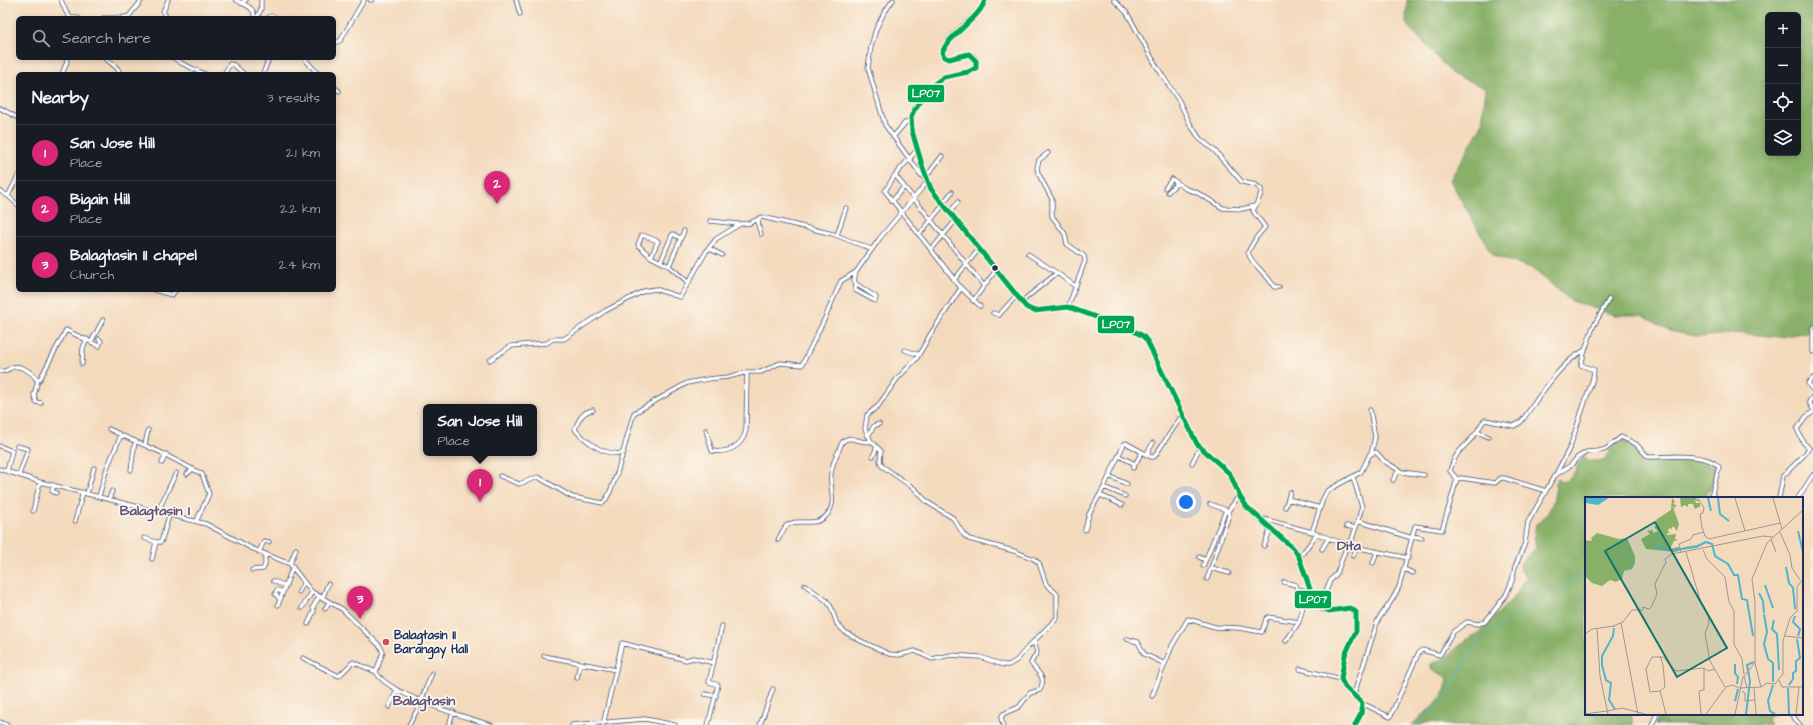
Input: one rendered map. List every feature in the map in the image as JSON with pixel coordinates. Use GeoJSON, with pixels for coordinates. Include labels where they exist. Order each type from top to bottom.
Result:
{"type":"FeatureCollection","features":[{"type":"Feature","properties":{"kind":"main road"},"geometry":{"type":"LineString","coordinates":[[985,0],[982,8],[949,40],[942,52],[944,57],[949,59],[969,54],[976,60],[975,67],[970,72],[948,75],[936,82],[924,93],[917,103],[910,120],[910,131],[927,179],[956,220],[1016,296],[1030,310],[1034,311],[1068,307],[1132,330],[1143,336],[1150,346],[1200,447],[1226,470],[1239,496],[1248,507],[1294,549],[1300,558],[1308,590],[1317,606],[1332,612],[1350,608],[1356,612],[1356,631],[1346,650],[1341,679],[1345,687],[1362,703],[1361,714],[1356,725]]}},
{"type":"Feature","properties":{"kind":"street"},"geometry":{"type":"LineString","coordinates":[[61,0],[69,16]]}},
{"type":"Feature","properties":{"kind":"street"},"geometry":{"type":"LineString","coordinates":[[129,16],[142,0]]}},
{"type":"Feature","properties":{"kind":"street"},"geometry":{"type":"LineString","coordinates":[[166,16],[163,12],[168,0]]}},
{"type":"Feature","properties":{"kind":"street"},"geometry":{"type":"LineString","coordinates":[[236,0],[253,10],[254,16]]}},
{"type":"Feature","properties":{"kind":"street"},"geometry":{"type":"LineString","coordinates":[[241,3],[246,0]]}},
{"type":"Feature","properties":{"kind":"street"},"geometry":{"type":"LineString","coordinates":[[258,16],[261,9],[261,0]]}},
{"type":"Feature","properties":{"kind":"street"},"geometry":{"type":"LineString","coordinates":[[336,42],[340,41],[364,0]]}},
{"type":"Feature","properties":{"kind":"street"},"geometry":{"type":"LineString","coordinates":[[516,0],[520,14]]}},
{"type":"Feature","properties":{"kind":"street"},"geometry":{"type":"LineString","coordinates":[[893,0],[884,12],[876,29],[870,47],[868,68],[885,125],[921,175],[927,179]]}},
{"type":"Feature","properties":{"kind":"street"},"geometry":{"type":"LineString","coordinates":[[1114,0],[1127,13],[1157,67],[1179,100],[1190,124],[1200,139],[1214,150],[1242,182],[1256,185],[1260,189],[1261,194],[1253,211],[1265,227],[1249,248],[1249,255],[1271,280],[1274,287],[1279,287]]}},
{"type":"Feature","properties":{"kind":"street"},"geometry":{"type":"LineString","coordinates":[[63,72],[66,60]]}},
{"type":"Feature","properties":{"kind":"street"},"geometry":{"type":"LineString","coordinates":[[107,60],[118,69],[119,72]]}},
{"type":"Feature","properties":{"kind":"street"},"geometry":{"type":"LineString","coordinates":[[177,60],[201,72]]}},
{"type":"Feature","properties":{"kind":"street"},"geometry":{"type":"LineString","coordinates":[[264,72],[268,60]]}},
{"type":"Feature","properties":{"kind":"street"},"geometry":{"type":"LineString","coordinates":[[306,60],[316,72]]}},
{"type":"Feature","properties":{"kind":"street"},"geometry":{"type":"LineString","coordinates":[[225,72],[230,64],[234,65],[242,72]]}},
{"type":"Feature","properties":{"kind":"street"},"geometry":{"type":"LineString","coordinates":[[0,108],[16,117]]}},
{"type":"Feature","properties":{"kind":"street"},"geometry":{"type":"LineString","coordinates":[[893,137],[910,120]]}},
{"type":"Feature","properties":{"kind":"street"},"geometry":{"type":"LineString","coordinates":[[917,150],[885,190],[954,280],[973,301],[980,306]]}},
{"type":"Feature","properties":{"kind":"street"},"geometry":{"type":"LineString","coordinates":[[1048,153],[1039,160],[1037,168],[1040,178],[1052,199],[1052,216],[1065,234],[1067,244],[1084,256],[1085,261],[1068,307]]}},
{"type":"Feature","properties":{"kind":"street"},"geometry":{"type":"LineString","coordinates":[[856,284],[876,297],[875,301],[856,291],[856,284],[854,280],[856,272],[871,249],[913,198],[942,156]]}},
{"type":"Feature","properties":{"kind":"street"},"geometry":{"type":"LineString","coordinates":[[895,176],[984,286]]}},
{"type":"Feature","properties":{"kind":"street"},"geometry":{"type":"LineString","coordinates":[[1165,188],[1171,179],[1186,190],[1196,192],[1223,208],[1242,210],[1255,206]]}},
{"type":"Feature","properties":{"kind":"street"},"geometry":{"type":"LineString","coordinates":[[8,196],[16,180]]}},
{"type":"Feature","properties":{"kind":"street"},"geometry":{"type":"LineString","coordinates":[[1168,192],[1177,183]]}},
{"type":"Feature","properties":{"kind":"street"},"geometry":{"type":"LineString","coordinates":[[892,201],[904,186]]}},
{"type":"Feature","properties":{"kind":"street"},"geometry":{"type":"LineString","coordinates":[[0,191],[16,203]]}},
{"type":"Feature","properties":{"kind":"street"},"geometry":{"type":"LineString","coordinates":[[919,235],[952,192]]}},
{"type":"Feature","properties":{"kind":"street"},"geometry":{"type":"LineString","coordinates":[[950,212],[958,202]]}},
{"type":"Feature","properties":{"kind":"street"},"geometry":{"type":"LineString","coordinates":[[837,235],[846,208]]}},
{"type":"Feature","properties":{"kind":"street"},"geometry":{"type":"LineString","coordinates":[[710,221],[740,224],[750,223],[759,218],[772,218],[837,235],[871,249]]}},
{"type":"Feature","properties":{"kind":"street"},"geometry":{"type":"LineString","coordinates":[[759,218],[758,225],[761,234]]}},
{"type":"Feature","properties":{"kind":"street"},"geometry":{"type":"LineString","coordinates":[[931,250],[956,220]]}},
{"type":"Feature","properties":{"kind":"street"},"geometry":{"type":"LineString","coordinates":[[490,360],[511,346],[547,343],[553,339],[564,339],[605,311],[644,290],[655,288],[680,297],[708,248],[716,239],[740,224]]}},
{"type":"Feature","properties":{"kind":"street"},"geometry":{"type":"LineString","coordinates":[[669,266],[684,231]]}},
{"type":"Feature","properties":{"kind":"street"},"geometry":{"type":"LineString","coordinates":[[661,261],[672,235],[673,234],[680,238]]}},
{"type":"Feature","properties":{"kind":"street"},"geometry":{"type":"LineString","coordinates":[[651,257],[658,241],[642,235],[638,245],[651,257],[669,266],[689,283]]}},
{"type":"Feature","properties":{"kind":"street"},"geometry":{"type":"LineString","coordinates":[[708,248],[722,255]]}},
{"type":"Feature","properties":{"kind":"street"},"geometry":{"type":"LineString","coordinates":[[954,280],[979,249]]}},
{"type":"Feature","properties":{"kind":"street"},"geometry":{"type":"LineString","coordinates":[[1028,254],[1075,286]]}},
{"type":"Feature","properties":{"kind":"street"},"geometry":{"type":"LineString","coordinates":[[973,301],[996,270]]}},
{"type":"Feature","properties":{"kind":"street"},"geometry":{"type":"LineString","coordinates":[[500,476],[519,484],[538,477],[572,497],[603,503],[611,488],[624,453],[632,418],[637,411],[687,383],[728,377],[747,372],[766,371],[780,363],[802,365],[825,318],[841,280],[856,272]]}},
{"type":"Feature","properties":{"kind":"street"},"geometry":{"type":"LineString","coordinates":[[1021,302],[1057,273]]}},
{"type":"Feature","properties":{"kind":"street"},"geometry":{"type":"LineString","coordinates":[[805,585],[827,601],[831,607],[837,624],[846,632],[861,641],[889,654],[899,655],[915,651],[932,660],[951,655],[980,657],[1006,666],[1017,660],[1058,616],[1057,594],[1046,584],[1039,563],[1034,559],[1014,550],[967,538],[953,518],[927,502],[915,489],[882,466],[880,461],[881,451],[871,441],[865,427],[867,415],[878,406],[897,379],[919,355],[930,335],[961,288]]}},
{"type":"Feature","properties":{"kind":"street"},"geometry":{"type":"LineString","coordinates":[[161,292],[172,295],[174,292]]}},
{"type":"Feature","properties":{"kind":"street"},"geometry":{"type":"LineString","coordinates":[[993,313],[999,315],[1016,296]]}},
{"type":"Feature","properties":{"kind":"street"},"geometry":{"type":"LineString","coordinates":[[1362,703],[1390,717],[1419,652],[1422,650],[1440,655],[1453,632],[1467,622],[1478,624],[1485,622],[1509,589],[1515,567],[1525,543],[1528,522],[1570,447],[1593,378],[1594,370],[1581,365],[1593,327],[1609,299]]}},
{"type":"Feature","properties":{"kind":"street"},"geometry":{"type":"LineString","coordinates":[[82,364],[83,348],[103,320]]}},
{"type":"Feature","properties":{"kind":"street"},"geometry":{"type":"LineString","coordinates":[[1813,327],[1813,352]]}},
{"type":"Feature","properties":{"kind":"street"},"geometry":{"type":"LineString","coordinates":[[41,403],[36,402],[34,397],[38,380],[42,378],[66,330],[99,346],[101,341],[99,339]]}},
{"type":"Feature","properties":{"kind":"street"},"geometry":{"type":"LineString","coordinates":[[905,350],[919,355]]}},
{"type":"Feature","properties":{"kind":"street"},"geometry":{"type":"LineString","coordinates":[[1457,479],[1450,472],[1454,459],[1457,453],[1477,432],[1485,420],[1517,425],[1564,367],[1574,356],[1585,350]]}},
{"type":"Feature","properties":{"kind":"street"},"geometry":{"type":"LineString","coordinates":[[0,371],[4,372],[12,367],[17,367],[31,372],[38,380]]}},
{"type":"Feature","properties":{"kind":"street"},"geometry":{"type":"LineString","coordinates":[[706,430],[712,451],[730,450],[734,448],[743,437],[746,430],[747,372]]}},
{"type":"Feature","properties":{"kind":"street"},"geometry":{"type":"LineString","coordinates":[[1813,378],[1808,383],[1813,391]]}},
{"type":"Feature","properties":{"kind":"street"},"geometry":{"type":"LineString","coordinates":[[1813,396],[1809,402],[1813,409]]}},
{"type":"Feature","properties":{"kind":"street"},"geometry":{"type":"LineString","coordinates":[[593,410],[583,414],[575,429],[576,432],[598,449],[617,454],[624,453]]}},
{"type":"Feature","properties":{"kind":"street"},"geometry":{"type":"LineString","coordinates":[[1312,532],[1320,508],[1328,491],[1361,472],[1375,437],[1370,410]]}},
{"type":"Feature","properties":{"kind":"street"},"geometry":{"type":"LineString","coordinates":[[1813,412],[1806,417],[1797,429],[1803,442],[1813,451]]}},
{"type":"Feature","properties":{"kind":"street"},"geometry":{"type":"LineString","coordinates":[[1085,530],[1086,519],[1110,476],[1125,443],[1146,455],[1154,457],[1183,413]]}},
{"type":"Feature","properties":{"kind":"street"},"geometry":{"type":"LineString","coordinates":[[868,436],[874,426],[879,424]]}},
{"type":"Feature","properties":{"kind":"street"},"geometry":{"type":"LineString","coordinates":[[108,429],[166,454],[202,474],[209,492],[197,520]]}},
{"type":"Feature","properties":{"kind":"street"},"geometry":{"type":"LineString","coordinates":[[145,445],[148,430]]}},
{"type":"Feature","properties":{"kind":"street"},"geometry":{"type":"LineString","coordinates":[[1477,432],[1489,437]]}},
{"type":"Feature","properties":{"kind":"street"},"geometry":{"type":"LineString","coordinates":[[98,496],[109,463],[121,435]]}},
{"type":"Feature","properties":{"kind":"street"},"geometry":{"type":"LineString","coordinates":[[131,470],[134,440],[136,435]]}},
{"type":"Feature","properties":{"kind":"street"},"geometry":{"type":"LineString","coordinates":[[1554,476],[1571,465],[1583,454],[1606,448],[1621,437],[1636,444],[1648,456],[1684,455],[1715,462],[1719,467],[1712,493],[1715,497]]}},
{"type":"Feature","properties":{"kind":"street"},"geometry":{"type":"LineString","coordinates":[[778,540],[786,526],[795,522],[816,522],[824,518],[831,509],[833,500],[831,474],[835,457],[842,442],[851,438],[864,443],[871,441]]}},
{"type":"Feature","properties":{"kind":"street"},"geometry":{"type":"LineString","coordinates":[[1146,455],[1153,443]]}},
{"type":"Feature","properties":{"kind":"street"},"geometry":{"type":"LineString","coordinates":[[0,446],[12,451],[7,471]]}},
{"type":"Feature","properties":{"kind":"street"},"geometry":{"type":"LineString","coordinates":[[17,446],[28,450],[19,474]]}},
{"type":"Feature","properties":{"kind":"street"},"geometry":{"type":"LineString","coordinates":[[873,456],[877,447]]}},
{"type":"Feature","properties":{"kind":"street"},"geometry":{"type":"LineString","coordinates":[[1192,463],[1200,447]]}},
{"type":"Feature","properties":{"kind":"street"},"geometry":{"type":"LineString","coordinates":[[1779,497],[1783,476],[1809,448]]}},
{"type":"Feature","properties":{"kind":"street"},"geometry":{"type":"LineString","coordinates":[[1133,468],[1142,452]]}},
{"type":"Feature","properties":{"kind":"street"},"geometry":{"type":"LineString","coordinates":[[1368,456],[1376,452],[1384,460],[1402,472],[1424,475]]}},
{"type":"Feature","properties":{"kind":"street"},"geometry":{"type":"LineString","coordinates":[[162,463],[166,454]]}},
{"type":"Feature","properties":{"kind":"street"},"geometry":{"type":"LineString","coordinates":[[1118,456],[1135,464]]}},
{"type":"Feature","properties":{"kind":"street"},"geometry":{"type":"LineString","coordinates":[[75,521],[94,468]]}},
{"type":"Feature","properties":{"kind":"street"},"geometry":{"type":"LineString","coordinates":[[0,469],[40,482],[85,492],[157,513],[186,520],[197,520],[259,552],[291,565],[312,592],[344,611],[380,646],[383,652],[376,672]]}},
{"type":"Feature","properties":{"kind":"street"},"geometry":{"type":"LineString","coordinates":[[187,474],[193,469]]}},
{"type":"Feature","properties":{"kind":"street"},"geometry":{"type":"LineString","coordinates":[[1394,480],[1399,470]]}},
{"type":"Feature","properties":{"kind":"street"},"geometry":{"type":"LineString","coordinates":[[157,513],[176,473]]}},
{"type":"Feature","properties":{"kind":"street"},"geometry":{"type":"LineString","coordinates":[[1799,497],[1813,475]]}},
{"type":"Feature","properties":{"kind":"street"},"geometry":{"type":"LineString","coordinates":[[1110,476],[1127,484]]}},
{"type":"Feature","properties":{"kind":"street"},"geometry":{"type":"LineString","coordinates":[[1317,606],[1322,599],[1330,580],[1337,573],[1356,528],[1362,507],[1353,477]]}},
{"type":"Feature","properties":{"kind":"street"},"geometry":{"type":"LineString","coordinates":[[1457,479],[1461,478],[1495,483],[1501,478],[1504,478],[1546,491]]}},
{"type":"Feature","properties":{"kind":"street"},"geometry":{"type":"LineString","coordinates":[[1354,694],[1378,620],[1392,600],[1404,569],[1416,525],[1442,530],[1457,479]]}},
{"type":"Feature","properties":{"kind":"street"},"geometry":{"type":"LineString","coordinates":[[33,511],[40,482]]}},
{"type":"Feature","properties":{"kind":"street"},"geometry":{"type":"LineString","coordinates":[[54,485],[52,491],[56,494]]}},
{"type":"Feature","properties":{"kind":"street"},"geometry":{"type":"LineString","coordinates":[[1104,486],[1125,496]]}},
{"type":"Feature","properties":{"kind":"street"},"geometry":{"type":"LineString","coordinates":[[109,499],[112,491]]}},
{"type":"Feature","properties":{"kind":"street"},"geometry":{"type":"LineString","coordinates":[[1285,507],[1290,492]]}},
{"type":"Feature","properties":{"kind":"street"},"geometry":{"type":"LineString","coordinates":[[1100,495],[1122,505]]}},
{"type":"Feature","properties":{"kind":"street"},"geometry":{"type":"LineString","coordinates":[[1203,566],[1227,511],[1239,496]]}},
{"type":"Feature","properties":{"kind":"street"},"geometry":{"type":"LineString","coordinates":[[1288,499],[1320,508]]}},
{"type":"Feature","properties":{"kind":"street"},"geometry":{"type":"LineString","coordinates":[[1210,504],[1227,511]]}},
{"type":"Feature","properties":{"kind":"street"},"geometry":{"type":"LineString","coordinates":[[1207,579],[1220,545],[1220,537],[1229,516],[1227,511]]}},
{"type":"Feature","properties":{"kind":"street"},"geometry":{"type":"LineString","coordinates":[[144,538],[161,542],[169,516]]}},
{"type":"Feature","properties":{"kind":"street"},"geometry":{"type":"LineString","coordinates":[[1260,518],[1312,532],[1349,546],[1408,558]]}},
{"type":"Feature","properties":{"kind":"street"},"geometry":{"type":"LineString","coordinates":[[1358,521],[1413,537],[1422,538]]}},
{"type":"Feature","properties":{"kind":"street"},"geometry":{"type":"LineString","coordinates":[[1346,526],[1356,528]]}},
{"type":"Feature","properties":{"kind":"street"},"geometry":{"type":"LineString","coordinates":[[1264,546],[1271,528]]}},
{"type":"Feature","properties":{"kind":"street"},"geometry":{"type":"LineString","coordinates":[[1300,558],[1317,534]]}},
{"type":"Feature","properties":{"kind":"street"},"geometry":{"type":"LineString","coordinates":[[1322,549],[1328,539]]}},
{"type":"Feature","properties":{"kind":"street"},"geometry":{"type":"LineString","coordinates":[[259,552],[264,541],[268,542]]}},
{"type":"Feature","properties":{"kind":"street"},"geometry":{"type":"LineString","coordinates":[[152,559],[156,542]]}},
{"type":"Feature","properties":{"kind":"street"},"geometry":{"type":"LineString","coordinates":[[1212,543],[1220,545]]}},
{"type":"Feature","properties":{"kind":"street"},"geometry":{"type":"LineString","coordinates":[[1353,556],[1357,548]]}},
{"type":"Feature","properties":{"kind":"street"},"geometry":{"type":"LineString","coordinates":[[278,604],[286,586],[296,549]]}},
{"type":"Feature","properties":{"kind":"street"},"geometry":{"type":"LineString","coordinates":[[1373,563],[1377,552]]}},
{"type":"Feature","properties":{"kind":"street"},"geometry":{"type":"LineString","coordinates":[[252,570],[264,569],[265,554]]}},
{"type":"Feature","properties":{"kind":"street"},"geometry":{"type":"LineString","coordinates":[[1198,557],[1205,560]]}},
{"type":"Feature","properties":{"kind":"street"},"geometry":{"type":"LineString","coordinates":[[1211,568],[1229,573]]}},
{"type":"Feature","properties":{"kind":"street"},"geometry":{"type":"LineString","coordinates":[[1404,569],[1413,573]]}},
{"type":"Feature","properties":{"kind":"street"},"geometry":{"type":"LineString","coordinates":[[272,581],[286,586]]}},
{"type":"Feature","properties":{"kind":"street"},"geometry":{"type":"LineString","coordinates":[[299,592],[304,582]]}},
{"type":"Feature","properties":{"kind":"street"},"geometry":{"type":"LineString","coordinates":[[1284,582],[1296,585],[1298,588],[1308,590],[1299,622],[1286,641]]}},
{"type":"Feature","properties":{"kind":"street"},"geometry":{"type":"LineString","coordinates":[[308,624],[314,612],[313,607],[321,598],[328,584]]}},
{"type":"Feature","properties":{"kind":"street"},"geometry":{"type":"LineString","coordinates":[[280,599],[275,594],[277,590],[283,592]]}},
{"type":"Feature","properties":{"kind":"street"},"geometry":{"type":"LineString","coordinates":[[302,608],[312,592]]}},
{"type":"Feature","properties":{"kind":"street"},"geometry":{"type":"LineString","coordinates":[[325,609],[329,602]]}},
{"type":"Feature","properties":{"kind":"street"},"geometry":{"type":"LineString","coordinates":[[1152,696],[1172,646],[1188,619],[1215,627],[1239,628],[1262,632],[1268,617],[1299,622]]}},
{"type":"Feature","properties":{"kind":"street"},"geometry":{"type":"LineString","coordinates":[[708,725],[718,685],[709,682],[722,626]]}},
{"type":"Feature","properties":{"kind":"street"},"geometry":{"type":"LineString","coordinates":[[1127,639],[1138,642],[1144,654],[1164,664]]}},
{"type":"Feature","properties":{"kind":"street"},"geometry":{"type":"LineString","coordinates":[[1003,725],[1001,718],[1003,714],[1019,708],[1030,693],[1040,690],[1043,678],[1042,675],[1031,663],[1037,652],[1034,642]]}},
{"type":"Feature","properties":{"kind":"street"},"geometry":{"type":"LineString","coordinates":[[603,724],[621,645],[623,643],[686,660],[693,658],[714,663]]}},
{"type":"Feature","properties":{"kind":"street"},"geometry":{"type":"LineString","coordinates":[[544,656],[616,670]]}},
{"type":"Feature","properties":{"kind":"street"},"geometry":{"type":"LineString","coordinates":[[303,658],[339,676],[353,662],[376,672],[383,681],[397,690],[422,701],[491,725]]}},
{"type":"Feature","properties":{"kind":"street"},"geometry":{"type":"LineString","coordinates":[[577,678],[580,663]]}},
{"type":"Feature","properties":{"kind":"street"},"geometry":{"type":"LineString","coordinates":[[1300,669],[1341,679]]}},
{"type":"Feature","properties":{"kind":"street"},"geometry":{"type":"LineString","coordinates":[[410,725],[422,701],[432,673]]}},
{"type":"Feature","properties":{"kind":"street"},"geometry":{"type":"LineString","coordinates":[[760,725],[773,689]]}},
{"type":"Feature","properties":{"kind":"street"},"geometry":{"type":"LineString","coordinates":[[389,707],[397,690]]}},
{"type":"Feature","properties":{"kind":"street"},"geometry":{"type":"LineString","coordinates":[[705,694],[716,696]]}},
{"type":"Feature","properties":{"kind":"street"},"geometry":{"type":"LineString","coordinates":[[449,725],[453,712]]}},
{"type":"Feature","properties":{"kind":"street"},"geometry":{"type":"LineString","coordinates":[[1652,725],[1657,715]]}},
{"type":"Feature","properties":{"kind":"street"},"geometry":{"type":"LineString","coordinates":[[1792,715],[1800,725]]}},
{"type":"Feature","properties":{"kind":"street"},"geometry":{"type":"LineString","coordinates":[[572,725],[603,724],[650,719],[675,725]]}},
{"type":"Feature","properties":{"kind":"street"},"geometry":{"type":"LineString","coordinates":[[0,722],[7,725]]}},
{"type":"Feature","properties":{"kind":"green space"},"geometry":{"type":"Polygon","coordinates":[[[1407,0],[1813,0],[1813,331],[1780,337],[1737,333],[1701,337],[1670,331],[1642,315],[1615,315],[1571,301],[1532,268],[1493,256],[1450,180],[1482,125],[1486,88],[1452,74],[1406,23],[1407,0]]]}},
{"type":"Feature","properties":{"kind":"green space"},"geometry":{"type":"Polygon","coordinates":[[[1625,440],[1647,459],[1681,459],[1710,465],[1717,468],[1711,490],[1707,492],[1706,496],[1712,497],[1585,497],[1585,715],[1631,715],[1633,725],[1447,725],[1427,722],[1421,725],[1412,725],[1440,700],[1446,687],[1448,678],[1431,668],[1431,664],[1445,658],[1470,637],[1478,634],[1517,594],[1522,583],[1527,577],[1521,571],[1521,562],[1536,548],[1534,536],[1536,524],[1548,513],[1554,497],[1556,486],[1554,484],[1558,478],[1561,482],[1569,479],[1583,458],[1586,457],[1590,461],[1604,461],[1615,445],[1625,440]]]}},
{"type":"Feature","properties":{"kind":"green space"},"geometry":{"type":"Polygon","coordinates":[[[1659,715],[1773,715],[1768,717],[1767,720],[1770,725],[1655,725],[1659,715]]]}},
{"type":"Feature","properties":{"kind":"waterway"},"geometry":{"type":"LineString","coordinates":[[1416,725],[1425,716],[1442,704],[1459,676],[1465,661],[1479,640],[1568,582],[1585,574]]}},
{"type":"Feature","properties":{"kind":"transit line","name":"LP07"},"geometry":{"type":"LineString","coordinates":[[985,0],[977,14],[952,38],[942,52],[944,57],[949,59],[969,54],[976,61],[976,68],[968,72],[944,77],[930,87],[914,110],[911,117],[912,131],[931,189],[1026,307],[1034,311],[1068,307],[1132,330],[1143,336],[1147,341],[1197,444],[1230,474],[1240,497],[1247,507],[1294,549],[1299,557],[1315,604],[1329,611],[1350,608],[1356,612],[1356,631],[1345,655],[1341,679],[1345,687],[1362,703],[1361,714],[1355,725]]}},
{"type":"Feature","properties":{"kind":"place","name":"Bigain Hill"},"geometry":{"type":"Point","coordinates":[497,204]}},
{"type":"Feature","properties":{"kind":"place","name":"San Jose Hill"},"geometry":{"type":"Point","coordinates":[480,502]}},
{"type":"Feature","properties":{"kind":"place","name":"Balagtasin II chapel"},"geometry":{"type":"Point","coordinates":[360,619]}},
{"type":"Feature","properties":{"kind":"place","name":"Balagtasin II Barangay Hall"},"geometry":{"type":"Point","coordinates":[386,642]}},
{"type":"Feature","properties":{"kind":"district","name":"Balagtasin I"},"geometry":{"type":"Point","coordinates":[155,510]}},
{"type":"Feature","properties":{"kind":"district","name":"Dita"},"geometry":{"type":"Point","coordinates":[1349,545]}},
{"type":"Feature","properties":{"kind":"district","name":"Balagtasin"},"geometry":{"type":"Point","coordinates":[424,700]}}]}
